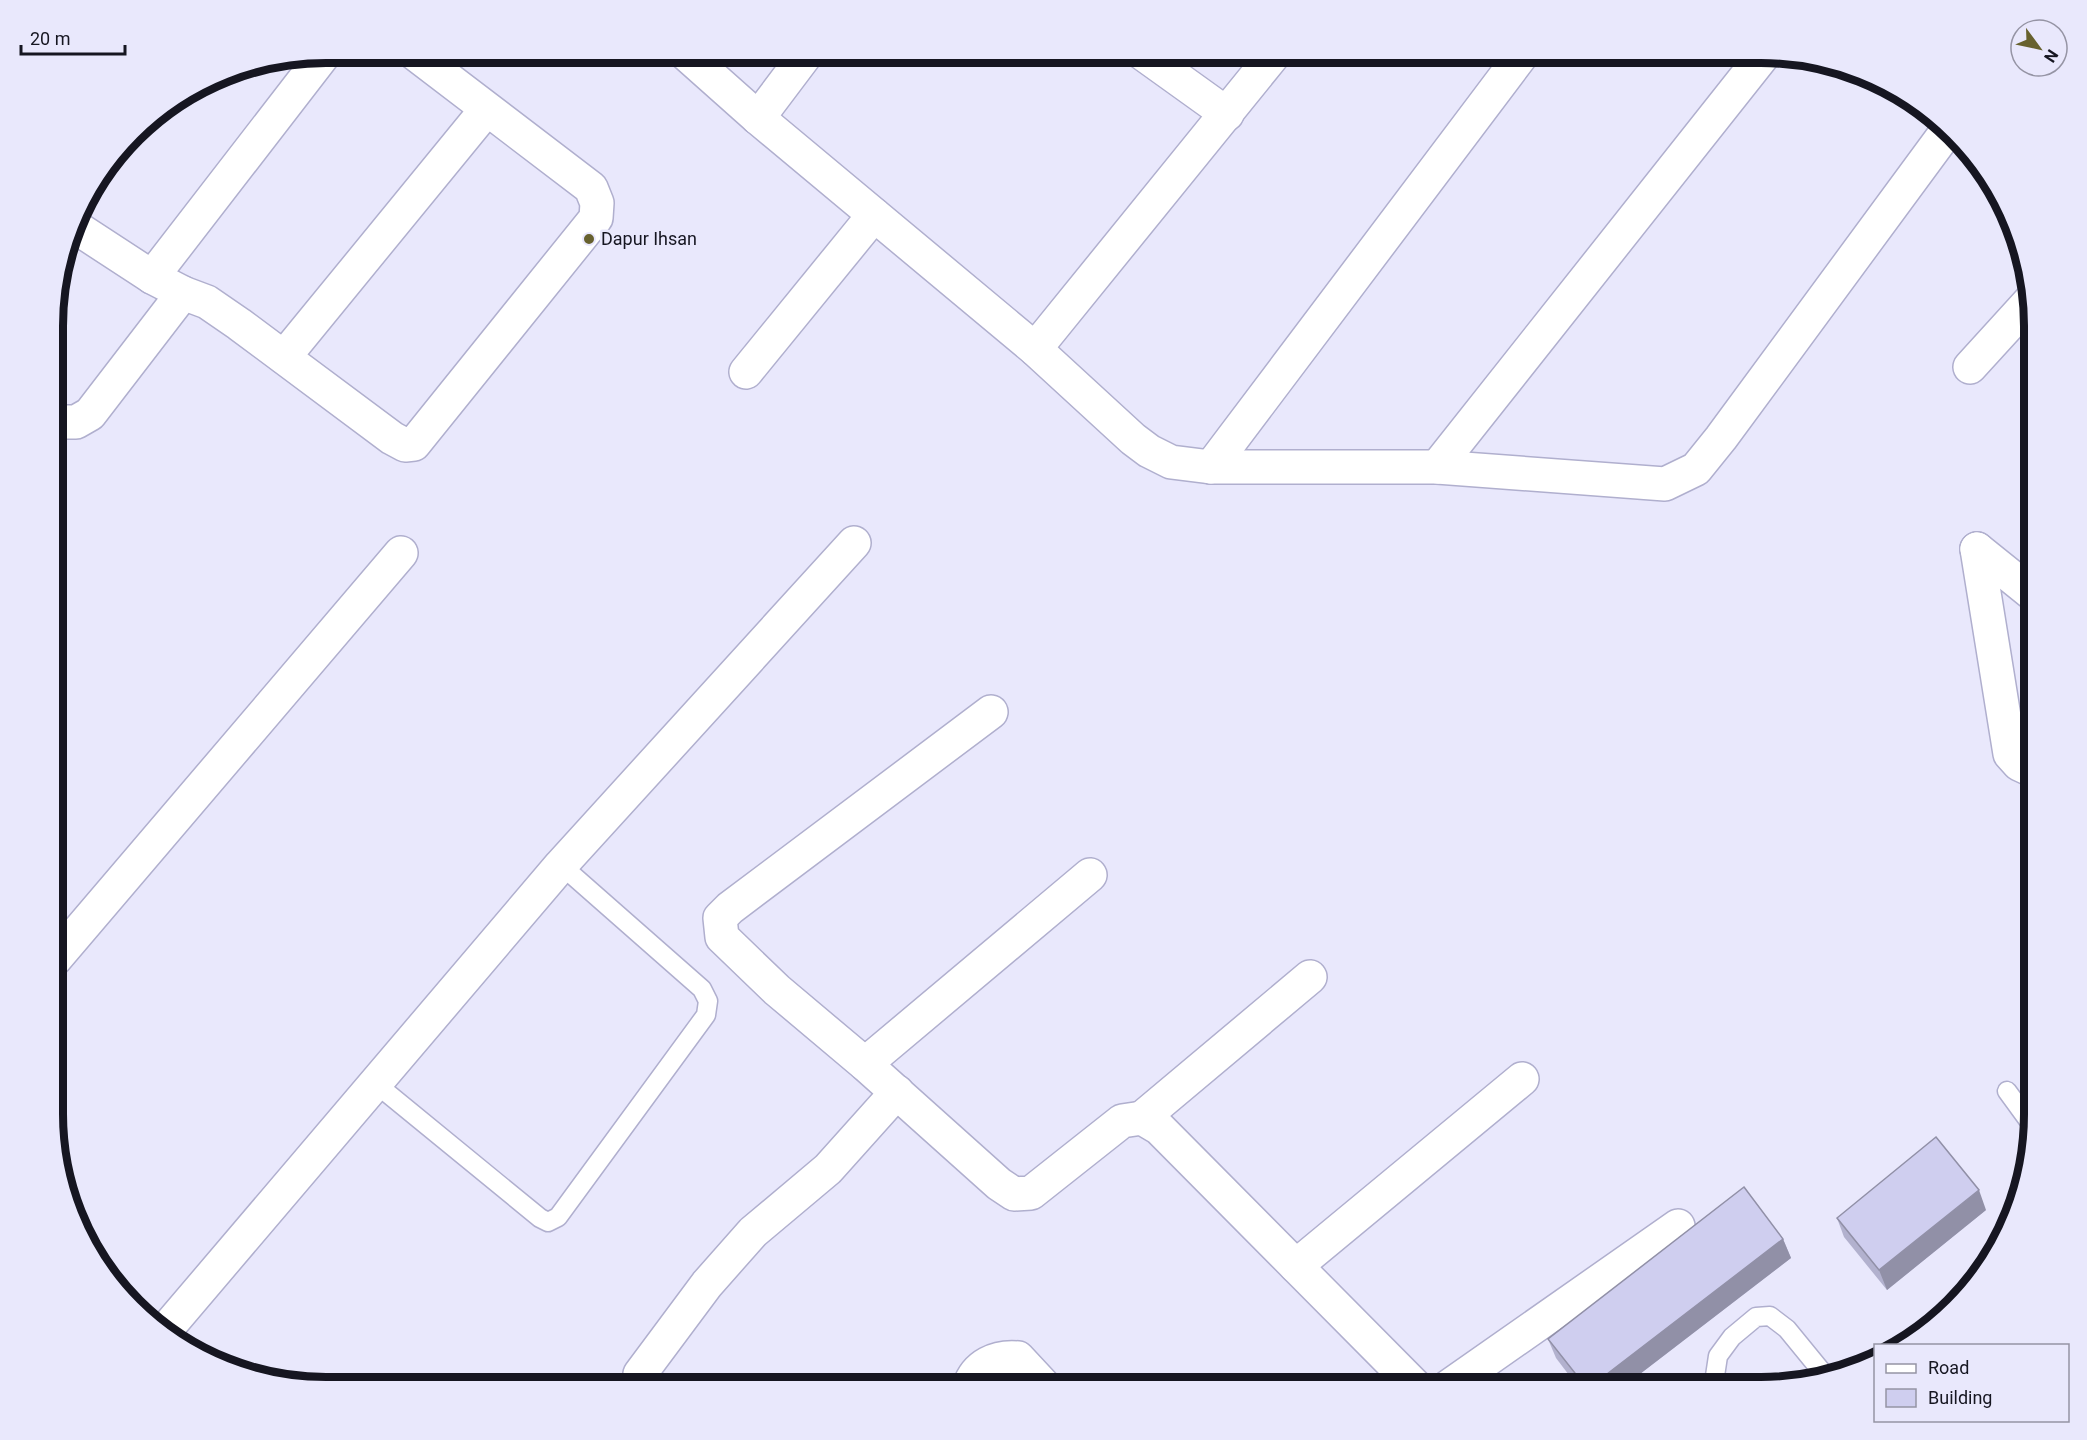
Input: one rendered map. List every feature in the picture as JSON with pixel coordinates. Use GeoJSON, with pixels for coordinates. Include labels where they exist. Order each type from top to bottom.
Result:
{"type":"FeatureCollection","features":[{"type":"Feature","properties":{"kind":"street"},"geometry":{"type":"LineString","coordinates":[[81,231],[152,277],[207,302],[392,438],[405,445],[414,444],[596,218],[597,203],[591,188],[486,110],[428,63]]}},
{"type":"Feature","properties":{"kind":"street"},"geometry":{"type":"LineString","coordinates":[[696,63],[1035,349],[1133,439],[1149,451],[1171,462],[1211,467],[1437,467],[1665,484],[1696,469],[1721,438],[1943,136]]}},
{"type":"Feature","properties":{"kind":"street"},"geometry":{"type":"LineString","coordinates":[[759,118],[800,63]]}},
{"type":"Feature","properties":{"kind":"street"},"geometry":{"type":"LineString","coordinates":[[1156,63],[1227,114]]}},
{"type":"Feature","properties":{"kind":"street"},"geometry":{"type":"LineString","coordinates":[[1035,349],[1267,63]]}},
{"type":"Feature","properties":{"kind":"street"},"geometry":{"type":"LineString","coordinates":[[1211,467],[1514,63]]}},
{"type":"Feature","properties":{"kind":"street"},"geometry":{"type":"LineString","coordinates":[[1437,467],[1757,63]]}},
{"type":"Feature","properties":{"kind":"street"},"geometry":{"type":"LineString","coordinates":[[152,277],[317,64]]}},
{"type":"Feature","properties":{"kind":"street"},"geometry":{"type":"LineString","coordinates":[[284,357],[486,110]]}},
{"type":"Feature","properties":{"kind":"street"},"geometry":{"type":"LineString","coordinates":[[746,372],[874,215]]}},
{"type":"Feature","properties":{"kind":"street"},"geometry":{"type":"LineString","coordinates":[[63,422],[76,422],[90,414],[183,293]]}},
{"type":"Feature","properties":{"kind":"street"},"geometry":{"type":"LineString","coordinates":[[1970,367],[2023,309]]}},
{"type":"Feature","properties":{"kind":"street"},"geometry":{"type":"LineString","coordinates":[[169,1325],[561,865],[854,543]]}},
{"type":"Feature","properties":{"kind":"street"},"geometry":{"type":"LineString","coordinates":[[2024,587],[1977,549],[2010,754],[2024,766]]}},
{"type":"Feature","properties":{"kind":"street"},"geometry":{"type":"LineString","coordinates":[[63,950],[401,554]]}},
{"type":"Feature","properties":{"kind":"street"},"geometry":{"type":"LineString","coordinates":[[991,712],[730,908],[720,918],[722,938],[777,990],[865,1064],[999,1184],[1014,1194],[1031,1193],[1122,1120],[1142,1118],[1310,977]]}},
{"type":"Feature","properties":{"kind":"street"},"geometry":{"type":"LineString","coordinates":[[865,1064],[1090,875]]}},
{"type":"Feature","properties":{"kind":"street"},"geometry":{"type":"LineString","coordinates":[[1296,1266],[1522,1079]]}},
{"type":"Feature","properties":{"kind":"street"},"geometry":{"type":"LineString","coordinates":[[646,1377],[706,1284],[753,1232],[828,1169],[897,1092]]}},
{"type":"Feature","properties":{"kind":"street"},"geometry":{"type":"LineString","coordinates":[[1142,1118],[1159,1128],[1406,1377]]}},
{"type":"Feature","properties":{"kind":"street"},"geometry":{"type":"LineString","coordinates":[[1462,1377],[1678,1226]]}},
{"type":"Feature","properties":{"kind":"street"},"geometry":{"type":"LineString","coordinates":[[974,1377],[986,1364],[1008,1357],[1018,1358],[1036,1377]]}},
{"type":"Feature","properties":{"kind":"lane"},"geometry":{"type":"LineString","coordinates":[[375,1083],[540,1218],[549,1222],[558,1217],[706,1016],[708,1000],[702,989],[561,865]]}},
{"type":"Feature","properties":{"kind":"lane"},"geometry":{"type":"LineString","coordinates":[[2007,1091],[2024,1114]]}},
{"type":"Feature","properties":{"kind":"lane"},"geometry":{"type":"LineString","coordinates":[[1716,1377],[1718,1356],[1732,1337],[1756,1317],[1770,1316],[1787,1329],[1821,1370]]}},
{"type":"Feature","properties":{"kind":"building"},"geometry":{"type":"Polygon","coordinates":[[[1936,1137],[1979,1190],[1879,1270],[1837,1218],[1936,1137]]]}},
{"type":"Feature","properties":{"kind":"building"},"geometry":{"type":"Polygon","coordinates":[[[1744,1187],[1783,1239],[1603,1377],[1578,1377],[1548,1339],[1744,1187]]]}},
{"type":"Feature","properties":{"kind":"place","name":"Dapur Ihsan"},"geometry":{"type":"Point","coordinates":[589,239]}}]}
